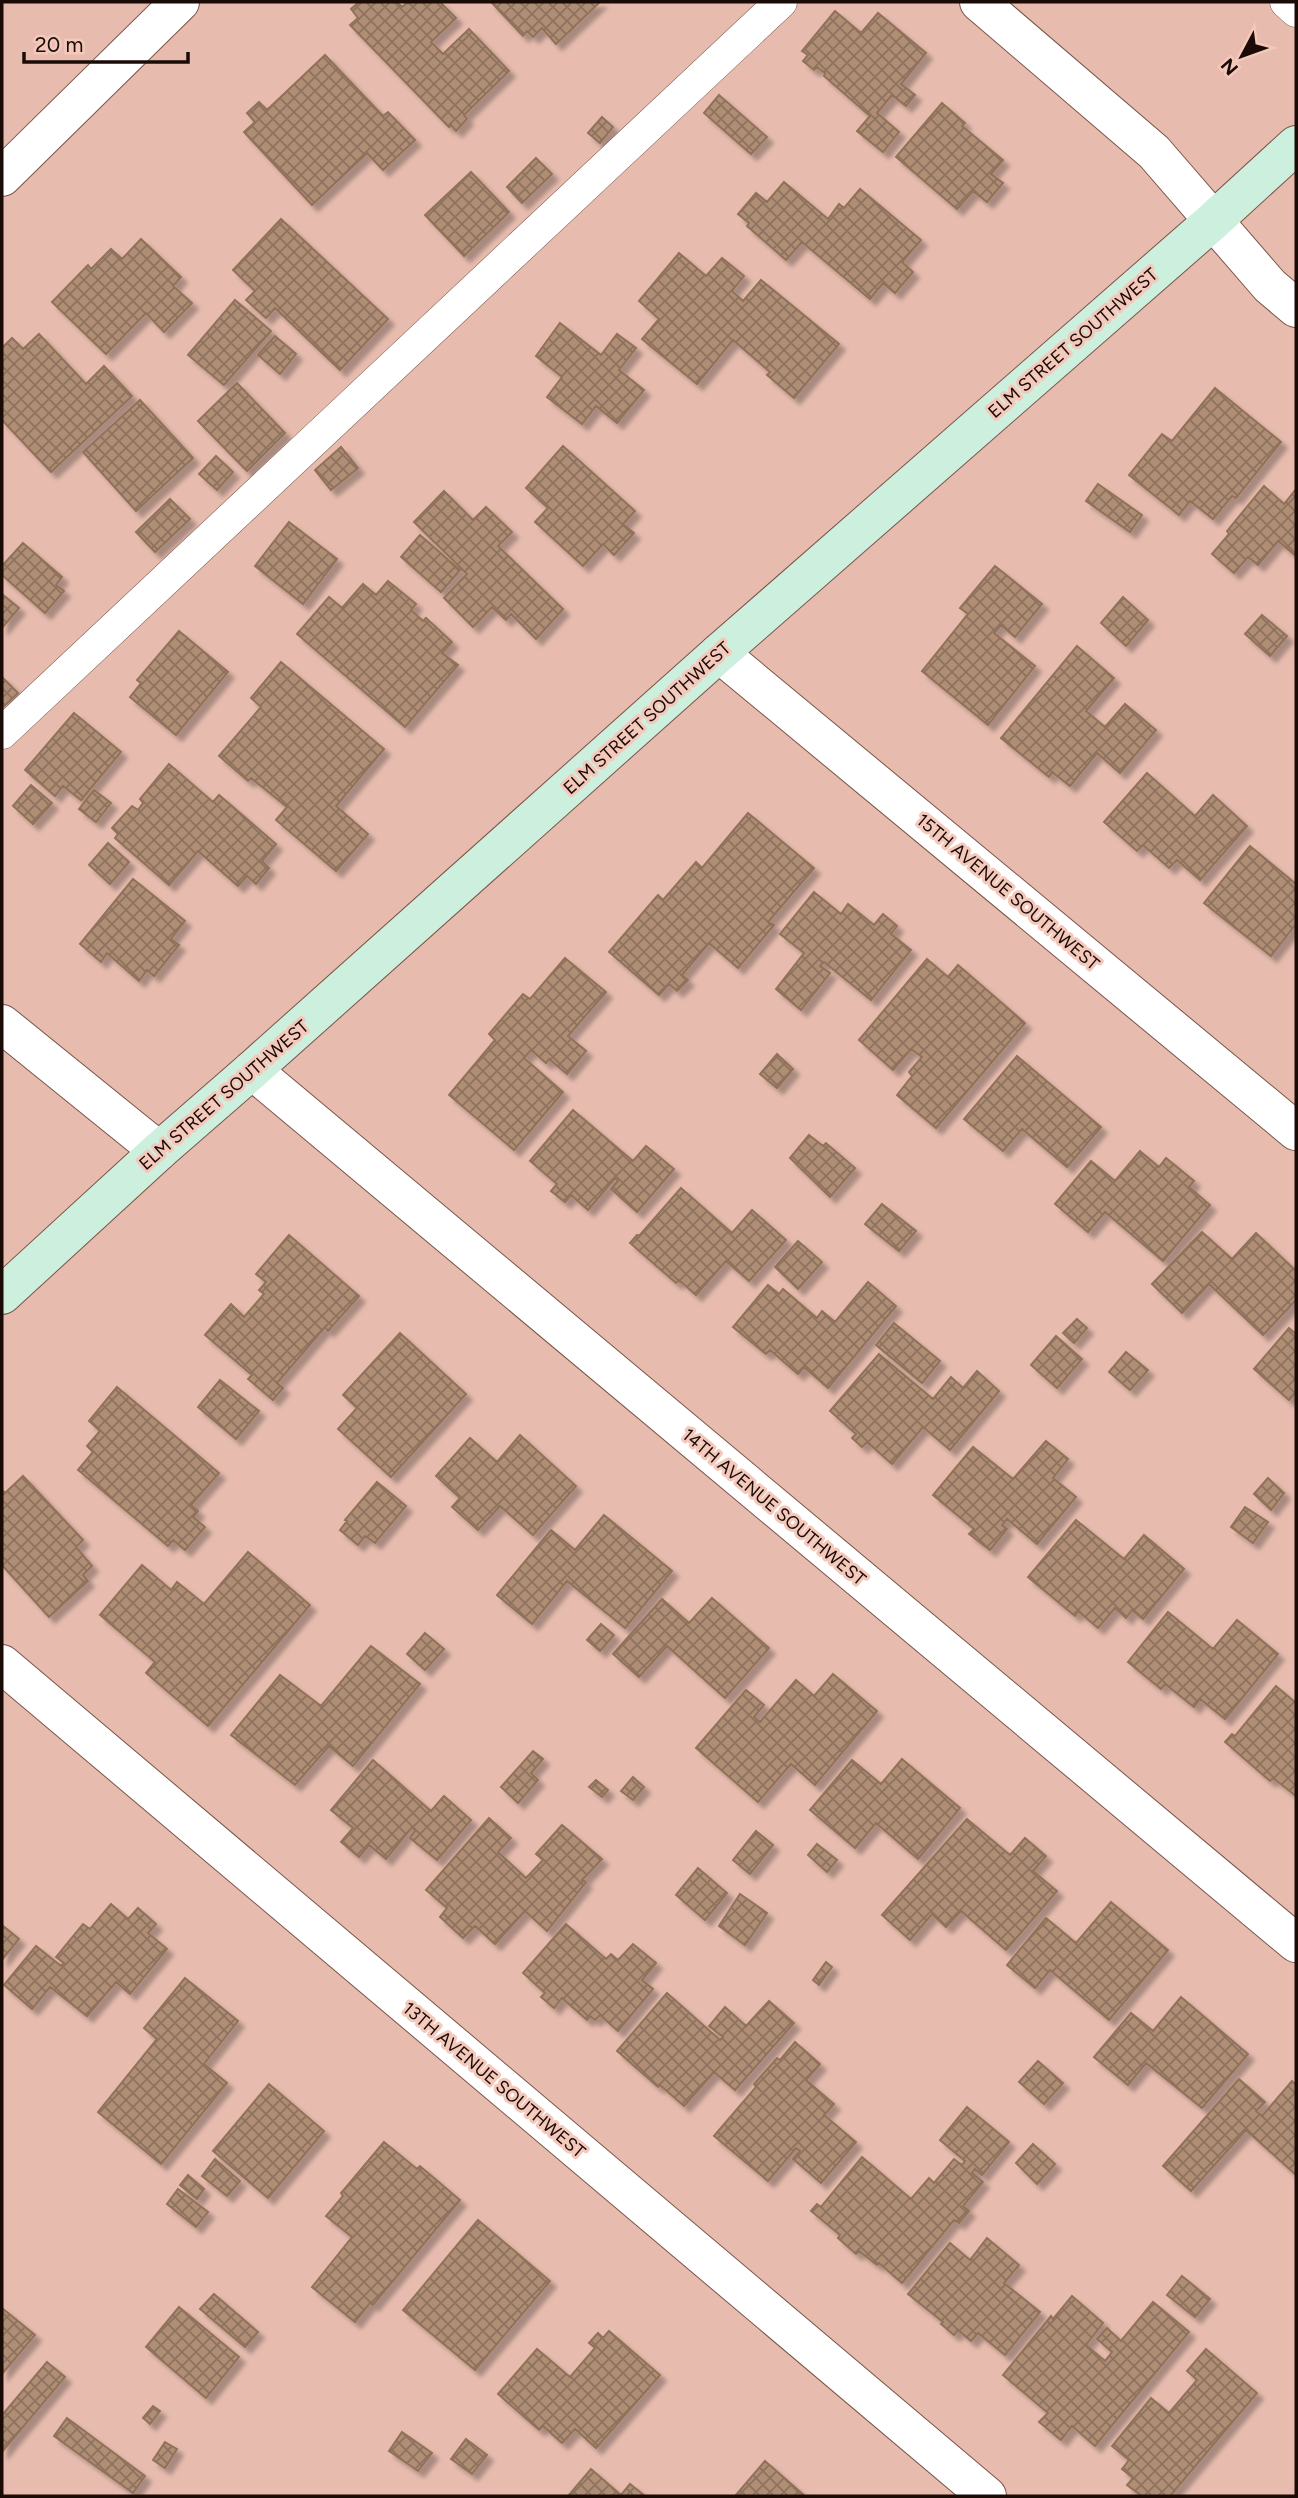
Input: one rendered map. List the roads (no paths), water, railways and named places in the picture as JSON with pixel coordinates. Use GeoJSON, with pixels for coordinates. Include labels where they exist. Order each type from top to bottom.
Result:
{"type":"FeatureCollection","features":[{"type":"Feature","properties":{"kind":"street"},"geometry":{"type":"LineString","coordinates":[[2,177],[180,2]]}},
{"type":"Feature","properties":{"kind":"street"},"geometry":{"type":"LineString","coordinates":[[979,2],[1154,152],[1270,286],[1296,309]]}},
{"type":"Feature","properties":{"kind":"street","name":"ELM STREET SOUTHWEST"},"geometry":{"type":"LineString","coordinates":[[2,1295],[159,1151],[719,653],[1213,221],[1296,145]]}},
{"type":"Feature","properties":{"kind":"street","name":"15TH AVENUE SOUTHWEST"},"geometry":{"type":"LineString","coordinates":[[719,653],[1296,1130]]}},
{"type":"Feature","properties":{"kind":"street"},"geometry":{"type":"LineString","coordinates":[[2,1024],[159,1151]]}},
{"type":"Feature","properties":{"kind":"street","name":"14TH AVENUE SOUTHWEST"},"geometry":{"type":"LineString","coordinates":[[252,1070],[1296,1943]]}},
{"type":"Feature","properties":{"kind":"street","name":"13TH AVENUE SOUTHWEST"},"geometry":{"type":"LineString","coordinates":[[2,1664],[987,2496]]}},
{"type":"Feature","properties":{"kind":"lane"},"geometry":{"type":"LineString","coordinates":[[2,733],[781,2]]}},
{"type":"Feature","properties":{"kind":"lane"},"geometry":{"type":"LineString","coordinates":[[1286,2],[1296,11]]}}]}
